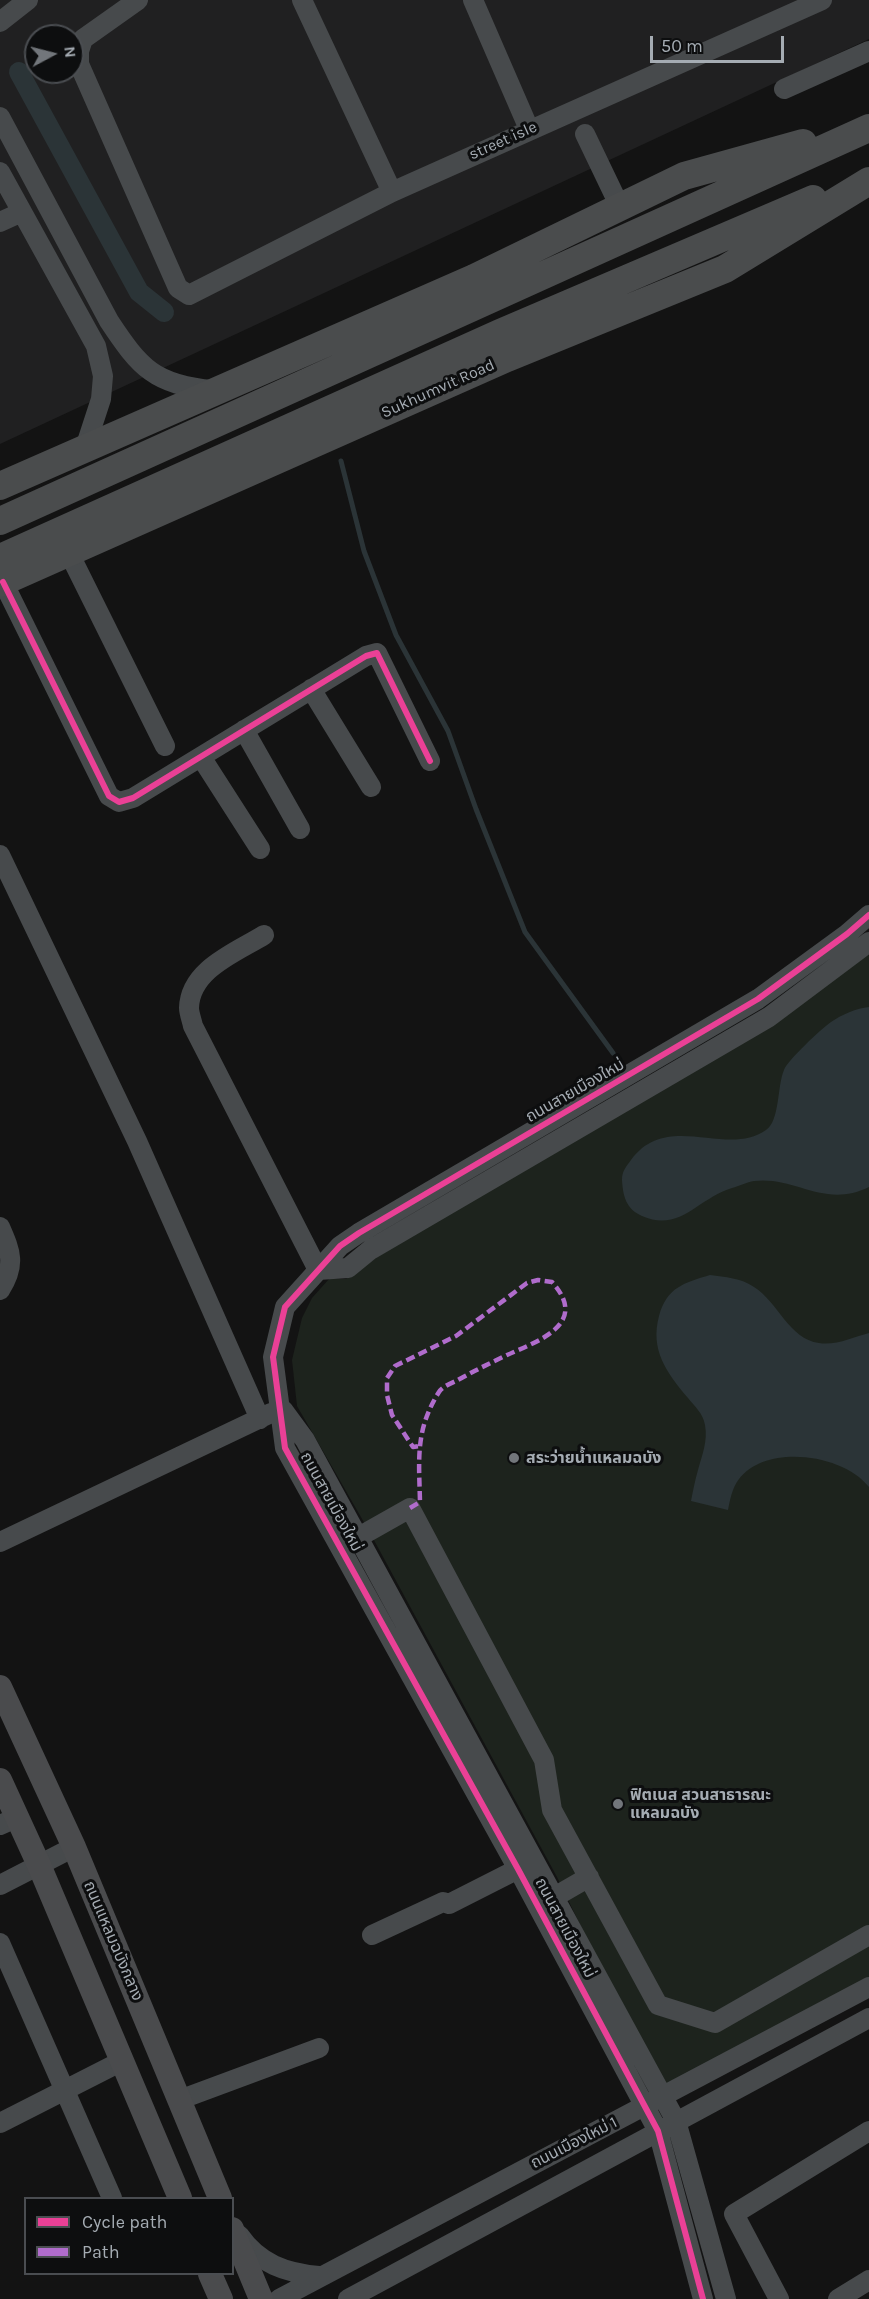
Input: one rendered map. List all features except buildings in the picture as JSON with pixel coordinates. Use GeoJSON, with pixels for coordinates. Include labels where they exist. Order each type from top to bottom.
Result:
{"type":"FeatureCollection","features":[{"type":"Feature","properties":{"kind":"highway"},"geometry":{"type":"LineString","coordinates":[[0,486],[474,278],[684,176],[869,126]]}},
{"type":"Feature","properties":{"kind":"highway"},"geometry":{"type":"LineString","coordinates":[[0,521],[663,223],[869,126]]}},
{"type":"Feature","properties":{"kind":"highway","name":"Sukhumvit Road"},"geometry":{"type":"LineString","coordinates":[[1,574],[500,333],[869,175]]}},
{"type":"Feature","properties":{"kind":"highway","name":"Sukhumvit Road"},"geometry":{"type":"LineString","coordinates":[[1,574],[69,553],[507,358],[725,269],[869,181]]}},
{"type":"Feature","properties":{"kind":"main road","name":"ถนนแหลมฉบังกลาง"},"geometry":{"type":"LineString","coordinates":[[0,1687],[74,1847],[219,2197]]}},
{"type":"Feature","properties":{"kind":"main road"},"geometry":{"type":"LineString","coordinates":[[0,1780],[9,1821],[39,1865],[179,2197]]}},
{"type":"Feature","properties":{"kind":"main road"},"geometry":{"type":"LineString","coordinates":[[234,2232],[261,2299]]}},
{"type":"Feature","properties":{"kind":"main road"},"geometry":{"type":"LineString","coordinates":[[199,2299],[210,2275]]}},
{"type":"Feature","properties":{"kind":"main road"},"geometry":{"type":"LineString","coordinates":[[210,2275],[221,2299]]}},
{"type":"Feature","properties":{"kind":"street"},"geometry":{"type":"LineString","coordinates":[[0,22],[28,0]]}},
{"type":"Feature","properties":{"kind":"street","name":"street isle"},"geometry":{"type":"LineString","coordinates":[[138,0],[83,39],[79,51],[79,64],[178,288],[189,295],[392,192],[822,0]]}},
{"type":"Feature","properties":{"kind":"street"},"geometry":{"type":"LineString","coordinates":[[302,0],[392,192]]}},
{"type":"Feature","properties":{"kind":"street"},"geometry":{"type":"LineString","coordinates":[[473,0],[529,129]]}},
{"type":"Feature","properties":{"kind":"street"},"geometry":{"type":"LineString","coordinates":[[784,89],[869,51]]}},
{"type":"Feature","properties":{"kind":"street"},"geometry":{"type":"LineString","coordinates":[[0,117],[109,321],[123,341],[139,361],[160,379],[186,388],[218,391]]}},
{"type":"Feature","properties":{"kind":"street"},"geometry":{"type":"LineString","coordinates":[[585,134],[620,207]]}},
{"type":"Feature","properties":{"kind":"street"},"geometry":{"type":"LineString","coordinates":[[0,172],[96,346],[103,376],[101,399],[85,448]]}},
{"type":"Feature","properties":{"kind":"street"},"geometry":{"type":"LineString","coordinates":[[0,222],[22,212]]}},
{"type":"Feature","properties":{"kind":"street"},"geometry":{"type":"LineString","coordinates":[[69,553],[165,746]]}},
{"type":"Feature","properties":{"kind":"street"},"geometry":{"type":"LineString","coordinates":[[1,574],[109,796],[119,802],[133,798],[366,656],[377,653],[430,761]]}},
{"type":"Feature","properties":{"kind":"street"},"geometry":{"type":"LineString","coordinates":[[311,689],[371,787]]}},
{"type":"Feature","properties":{"kind":"street"},"geometry":{"type":"LineString","coordinates":[[244,730],[300,829]]}},
{"type":"Feature","properties":{"kind":"street"},"geometry":{"type":"LineString","coordinates":[[201,757],[260,849]]}},
{"type":"Feature","properties":{"kind":"street"},"geometry":{"type":"LineString","coordinates":[[0,855],[137,1141],[260,1419]]}},
{"type":"Feature","properties":{"kind":"street","name":"ถนนสายเมืองใหม่"},"geometry":{"type":"LineString","coordinates":[[726,2299],[676,2121],[546,1901],[518,1869],[285,1448],[273,1357],[285,1307],[340,1246],[758,999],[869,915]]}},
{"type":"Feature","properties":{"kind":"street"},"geometry":{"type":"LineString","coordinates":[[264,935],[212,966],[193,991],[189,1008],[193,1026],[318,1270]]}},
{"type":"Feature","properties":{"kind":"street","name":"ถนนสายเมืองใหม่"},"geometry":{"type":"LineString","coordinates":[[318,1270],[348,1268],[370,1250],[769,1017],[869,942]]}},
{"type":"Feature","properties":{"kind":"street"},"geometry":{"type":"LineString","coordinates":[[834,943],[846,960]]}},
{"type":"Feature","properties":{"kind":"street"},"geometry":{"type":"LineString","coordinates":[[466,1170],[477,1188]]}},
{"type":"Feature","properties":{"kind":"street"},"geometry":{"type":"LineString","coordinates":[[0,1227],[11,1253],[9,1275],[0,1290]]}},
{"type":"Feature","properties":{"kind":"street"},"geometry":{"type":"LineString","coordinates":[[0,1542],[281,1408]]}},
{"type":"Feature","properties":{"kind":"street","name":"ถนนสายเมืองใหม่"},"geometry":{"type":"LineString","coordinates":[[281,1408],[304,1440],[358,1538],[546,1901],[658,2131],[703,2299]]}},
{"type":"Feature","properties":{"kind":"street"},"geometry":{"type":"LineString","coordinates":[[340,1547],[411,1508],[544,1760],[552,1810],[658,2005],[715,2023],[868,1939]]}},
{"type":"Feature","properties":{"kind":"street"},"geometry":{"type":"LineString","coordinates":[[0,1885],[74,1847]]}},
{"type":"Feature","properties":{"kind":"street"},"geometry":{"type":"LineString","coordinates":[[372,1935],[442,1902],[449,1904],[518,1869]]}},
{"type":"Feature","properties":{"kind":"street"},"geometry":{"type":"LineString","coordinates":[[546,1901],[588,1877]]}},
{"type":"Feature","properties":{"kind":"street"},"geometry":{"type":"LineString","coordinates":[[0,1943],[111,2197]]}},
{"type":"Feature","properties":{"kind":"street","name":"ถนนเมืองใหม่ 1"},"geometry":{"type":"LineString","coordinates":[[279,2299],[869,1987]]}},
{"type":"Feature","properties":{"kind":"street","name":"ถนนเมืองใหม่ 1"},"geometry":{"type":"LineString","coordinates":[[348,2299],[869,2018]]}},
{"type":"Feature","properties":{"kind":"street"},"geometry":{"type":"LineString","coordinates":[[179,2100],[319,2048]]}},
{"type":"Feature","properties":{"kind":"street"},"geometry":{"type":"LineString","coordinates":[[0,2123],[122,2061]]}},
{"type":"Feature","properties":{"kind":"street"},"geometry":{"type":"LineString","coordinates":[[779,2299],[734,2214],[869,2131]]}},
{"type":"Feature","properties":{"kind":"street"},"geometry":{"type":"LineString","coordinates":[[234,2230],[248,2247],[266,2261],[297,2274],[319,2276]]}},
{"type":"Feature","properties":{"kind":"street"},"geometry":{"type":"LineString","coordinates":[[838,2299],[869,2280]]}},
{"type":"Feature","properties":{"kind":"shaded area"},"geometry":{"type":"Polygon","coordinates":[[[0,0],[869,0],[869,39],[0,444],[0,0]]]}},
{"type":"Feature","properties":{"kind":"shaded area"},"geometry":{"type":"Polygon","coordinates":[[[869,950],[869,1987],[663,2096],[557,1877],[369,1531],[297,1406],[292,1360],[302,1318],[312,1298],[329,1279],[346,1279],[380,1255],[869,950]]]}},
{"type":"Feature","properties":{"kind":"shaded area"},"geometry":{"type":"Polygon","coordinates":[[[869,1007],[869,1187],[853,1193],[838,1195],[783,1183],[754,1181],[720,1193],[688,1212],[667,1220],[655,1220],[632,1210],[623,1191],[623,1174],[631,1160],[646,1146],[662,1138],[679,1136],[734,1139],[750,1137],[766,1130],[774,1119],[784,1070],[791,1060],[831,1022],[849,1012],[869,1007]]]}},
{"type":"Feature","properties":{"kind":"shaded area"},"geometry":{"type":"Polygon","coordinates":[[[710,1275],[738,1280],[754,1287],[800,1335],[809,1340],[825,1344],[869,1333],[869,1487],[842,1467],[824,1460],[785,1457],[767,1460],[751,1468],[739,1479],[733,1490],[728,1510],[691,1501],[703,1453],[705,1425],[701,1414],[673,1379],[662,1360],[658,1350],[657,1328],[662,1306],[672,1292],[685,1284],[710,1275]]]}},
{"type":"Feature","properties":{"kind":"waterway"},"geometry":{"type":"LineString","coordinates":[[19,72],[139,292],[164,312]]}},
{"type":"Feature","properties":{"kind":"waterway"},"geometry":{"type":"LineString","coordinates":[[341,461],[364,551],[396,635],[448,731],[525,932],[613,1053]]}},
{"type":"Feature","properties":{"kind":"marked path"},"geometry":{"type":"LineString","coordinates":[[410,1508],[420,1502],[419,1458],[422,1432],[431,1406],[439,1392],[494,1361],[545,1337],[555,1329],[563,1320],[565,1309],[562,1297],[552,1282],[538,1280],[527,1283],[456,1336],[395,1366],[387,1378],[387,1395],[392,1415],[413,1447],[419,1446]]}},
{"type":"Feature","properties":{"kind":"cycle path"},"geometry":{"type":"LineString","coordinates":[[3,582],[109,796],[119,802],[133,798],[366,656],[377,653],[430,761]]}},
{"type":"Feature","properties":{"kind":"cycle path"},"geometry":{"type":"LineString","coordinates":[[703,2299],[658,2131],[518,1869],[285,1448],[273,1357],[285,1307],[340,1246],[758,999],[847,934],[869,915]]}},
{"type":"Feature","properties":{"kind":"place","name":"สระว่ายน้ำแหลมฉบัง"},"geometry":{"type":"Point","coordinates":[514,1458]}},
{"type":"Feature","properties":{"kind":"place","name":"ฟิตเนส สวนสาธารณะ แหลมฉบัง"},"geometry":{"type":"Point","coordinates":[618,1804]}}]}
